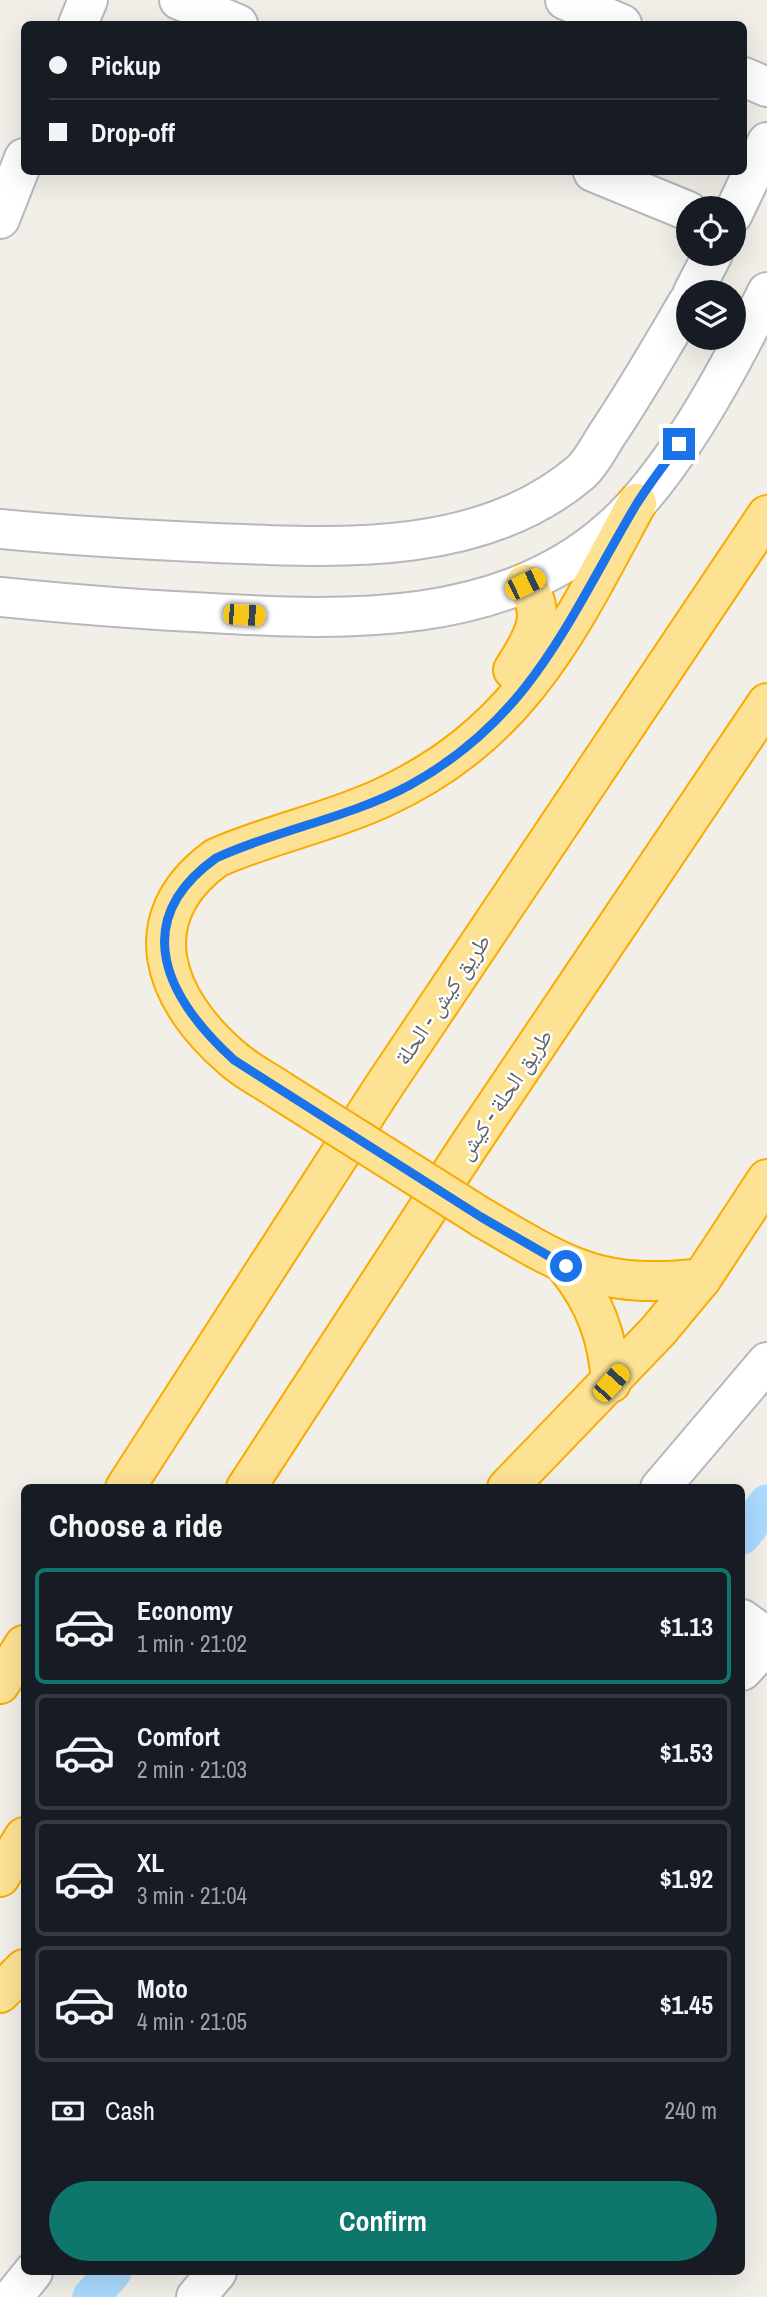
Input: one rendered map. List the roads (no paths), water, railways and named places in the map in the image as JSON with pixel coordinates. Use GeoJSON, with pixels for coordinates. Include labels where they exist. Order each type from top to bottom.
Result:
{"type":"FeatureCollection","features":[{"type":"Feature","properties":{"kind":"highway"},"geometry":{"type":"LineString","coordinates":[[637,503],[535,678],[491,729],[465,750],[409,785],[379,799],[216,858],[198,871],[173,907],[166,928],[164,950],[177,993],[210,1038],[234,1060],[481,1217],[566,1266],[619,1280],[646,1283],[702,1278]]}},
{"type":"Feature","properties":{"kind":"highway","name":"طريق كيش - الحلة"},"geometry":{"type":"LineString","coordinates":[[128,1484],[382,1089],[767,515]]}},
{"type":"Feature","properties":{"kind":"highway"},"geometry":{"type":"LineString","coordinates":[[465,750],[535,632],[539,619],[538,606],[525,584]]}},
{"type":"Feature","properties":{"kind":"highway","name":"طريق الحلة - كيش"},"geometry":{"type":"LineString","coordinates":[[249,1484],[470,1144],[767,703]]}},
{"type":"Feature","properties":{"kind":"highway"},"geometry":{"type":"LineString","coordinates":[[511,1484],[611,1383],[702,1278],[767,1179]]}},
{"type":"Feature","properties":{"kind":"highway"},"geometry":{"type":"LineString","coordinates":[[566,1266],[582,1286],[599,1320],[609,1356],[611,1383]]}},
{"type":"Feature","properties":{"kind":"highway"},"geometry":{"type":"LineString","coordinates":[[0,1684],[21,1650]]}},
{"type":"Feature","properties":{"kind":"highway"},"geometry":{"type":"LineString","coordinates":[[0,1877],[21,1843]]}},
{"type":"Feature","properties":{"kind":"highway"},"geometry":{"type":"LineString","coordinates":[[0,1993],[21,1972]]}},
{"type":"Feature","properties":{"kind":"street"},"geometry":{"type":"LineString","coordinates":[[79,21],[88,0]]}},
{"type":"Feature","properties":{"kind":"street"},"geometry":{"type":"LineString","coordinates":[[179,0],[231,21]]}},
{"type":"Feature","properties":{"kind":"street"},"geometry":{"type":"LineString","coordinates":[[565,0],[615,21]]}},
{"type":"Feature","properties":{"kind":"street"},"geometry":{"type":"LineString","coordinates":[[747,78],[767,87]]}},
{"type":"Feature","properties":{"kind":"street"},"geometry":{"type":"LineString","coordinates":[[742,196],[767,142]]}},
{"type":"Feature","properties":{"kind":"street"},"geometry":{"type":"LineString","coordinates":[[0,219],[21,166]]}},
{"type":"Feature","properties":{"kind":"street"},"geometry":{"type":"LineString","coordinates":[[600,175],[676,206]]}},
{"type":"Feature","properties":{"kind":"street"},"geometry":{"type":"LineString","coordinates":[[0,597],[95,607],[320,617],[422,610],[472,602],[525,584],[579,555],[610,531],[637,503],[718,384],[767,292]]}},
{"type":"Feature","properties":{"kind":"street"},"geometry":{"type":"LineString","coordinates":[[0,529],[99,538],[319,546],[404,541],[484,526],[519,512],[583,470],[676,321]]}},
{"type":"Feature","properties":{"kind":"street"},"geometry":{"type":"LineString","coordinates":[[663,1484],[767,1362]]}},
{"type":"Feature","properties":{"kind":"street"},"geometry":{"type":"LineString","coordinates":[[745,1621],[767,1637]]}},
{"type":"Feature","properties":{"kind":"street"},"geometry":{"type":"LineString","coordinates":[[745,1668],[767,1644]]}},
{"type":"Feature","properties":{"kind":"street"},"geometry":{"type":"LineString","coordinates":[[13,2297],[31,2275]]}},
{"type":"Feature","properties":{"kind":"street"},"geometry":{"type":"LineString","coordinates":[[196,2297],[215,2275]]}},
{"type":"Feature","properties":{"kind":"waterway"},"geometry":{"type":"LineString","coordinates":[[745,1532],[767,1503]]}},
{"type":"Feature","properties":{"kind":"waterway"},"geometry":{"type":"LineString","coordinates":[[91,2297],[110,2275]]}}]}
